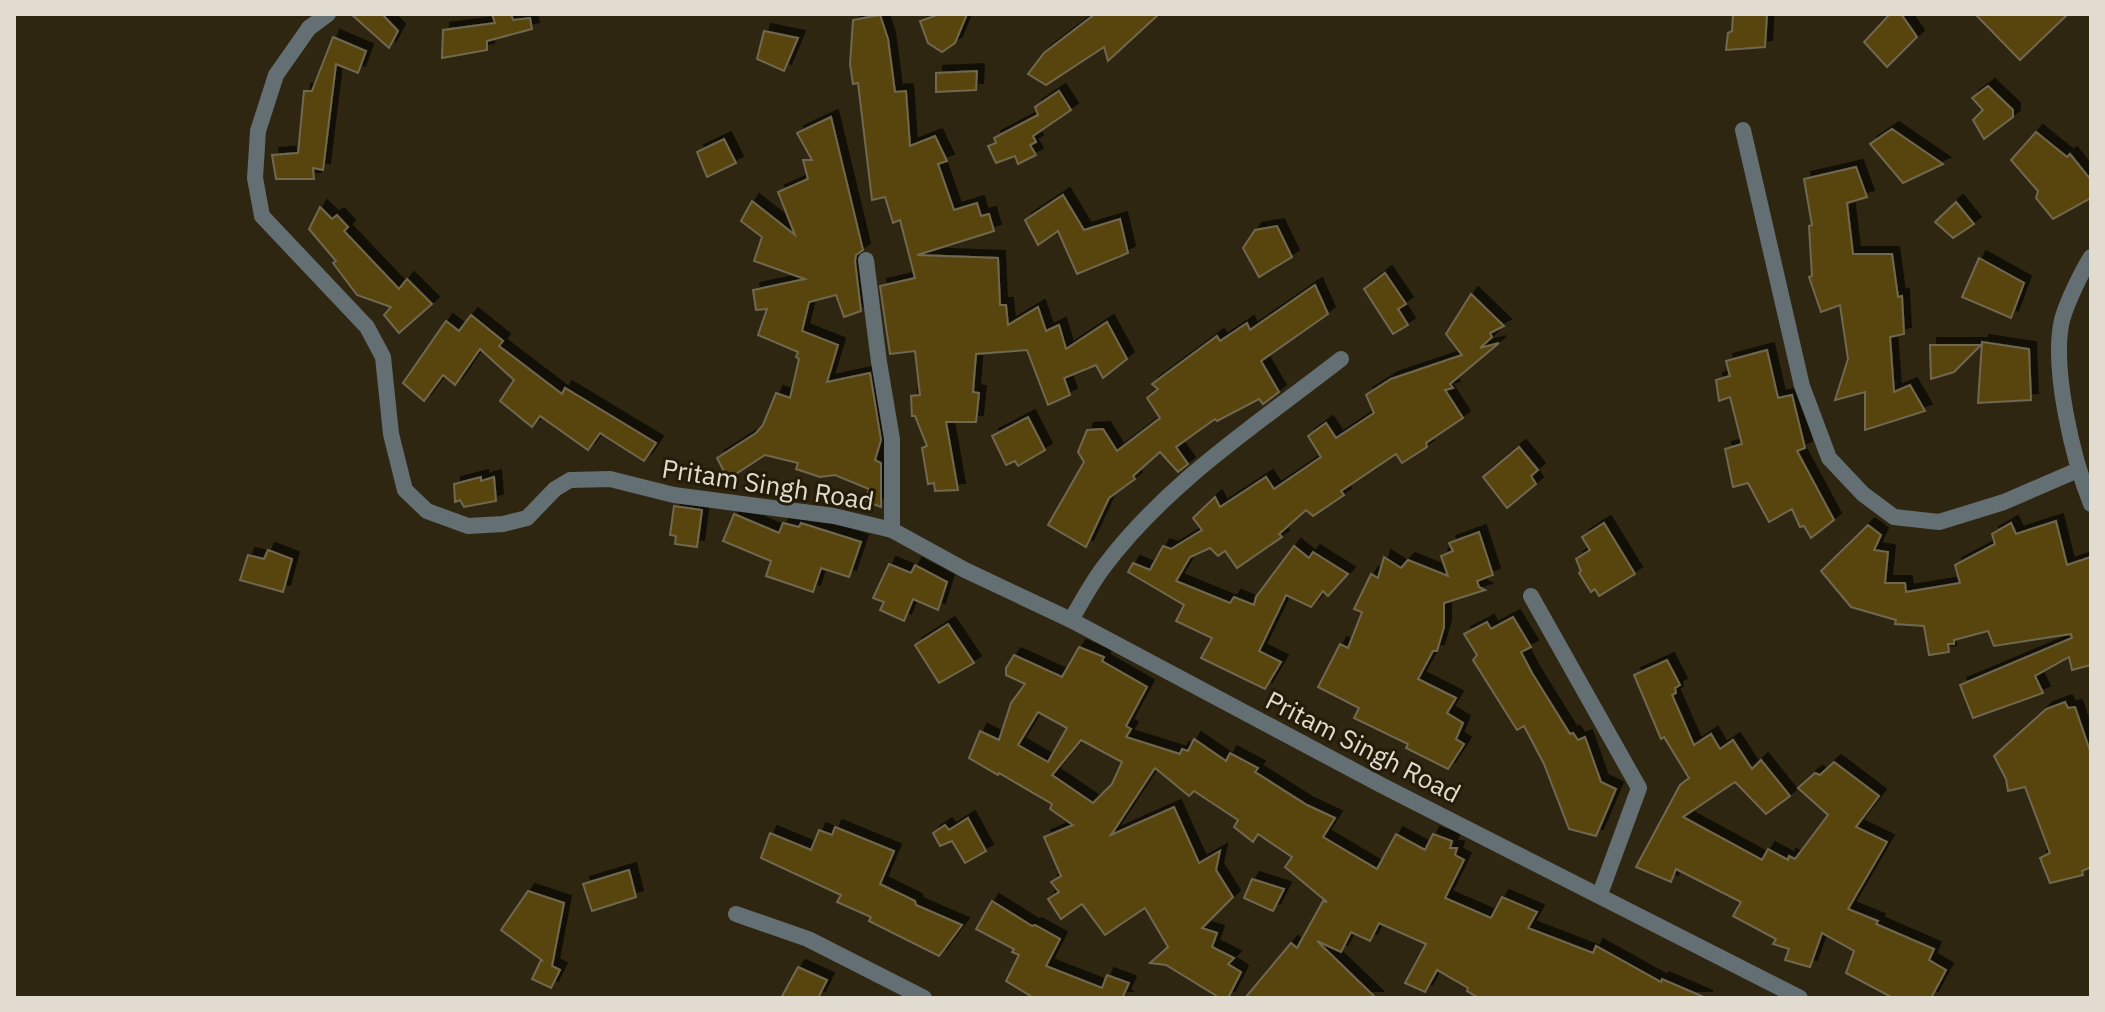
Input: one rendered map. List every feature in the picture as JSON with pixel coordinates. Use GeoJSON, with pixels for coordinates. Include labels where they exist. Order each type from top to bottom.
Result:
{"type":"FeatureCollection","features":[{"type":"Feature","properties":{"kind":"street","name":"Pritam Singh Road"},"geometry":{"type":"LineString","coordinates":[[328,14],[309,28],[276,75],[258,131],[255,178],[262,216],[367,327],[383,357],[391,434],[405,490],[427,511],[468,526],[503,524],[527,518],[555,489],[570,480],[610,479],[674,495],[834,516],[892,530],[965,570],[1071,620],[1383,786],[1800,998]]}},
{"type":"Feature","properties":{"kind":"street"},"geometry":{"type":"LineString","coordinates":[[1743,130],[1802,386],[1829,458],[1863,494],[1894,517],[1939,522],[2004,502],[2078,470]]}},
{"type":"Feature","properties":{"kind":"street"},"geometry":{"type":"LineString","coordinates":[[2091,257],[2062,320],[2060,370],[2078,470],[2091,504]]}},
{"type":"Feature","properties":{"kind":"street"},"geometry":{"type":"LineString","coordinates":[[866,260],[892,439],[892,530]]}},
{"type":"Feature","properties":{"kind":"street"},"geometry":{"type":"LineString","coordinates":[[1071,620],[1102,569],[1142,521],[1195,474],[1341,359]]}},
{"type":"Feature","properties":{"kind":"street"},"geometry":{"type":"LineString","coordinates":[[1531,596],[1639,788],[1600,894]]}},
{"type":"Feature","properties":{"kind":"street"},"geometry":{"type":"LineString","coordinates":[[736,914],[808,939],[924,998]]}},
{"type":"Feature","properties":{"kind":"building"},"geometry":{"type":"Polygon","coordinates":[[[351,14],[382,14],[398,31],[389,48],[351,14]]]}},
{"type":"Feature","properties":{"kind":"building"},"geometry":{"type":"Polygon","coordinates":[[[492,14],[511,14],[513,20],[530,18],[532,29],[487,41],[487,50],[442,58],[443,30],[495,23],[492,14]]]}},
{"type":"Feature","properties":{"kind":"building"},"geometry":{"type":"Polygon","coordinates":[[[940,14],[967,14],[955,43],[942,52],[928,43],[920,21],[940,14]]]}},
{"type":"Feature","properties":{"kind":"building"},"geometry":{"type":"Polygon","coordinates":[[[1095,14],[1159,14],[1108,61],[1104,47],[1046,85],[1028,74],[1044,53],[1095,14]]]}},
{"type":"Feature","properties":{"kind":"building"},"geometry":{"type":"Polygon","coordinates":[[[1733,14],[1767,14],[1765,47],[1726,50],[1733,14]]]}},
{"type":"Feature","properties":{"kind":"building"},"geometry":{"type":"Polygon","coordinates":[[[1890,14],[1901,14],[1917,37],[1887,67],[1864,42],[1890,14]]]}},
{"type":"Feature","properties":{"kind":"building"},"geometry":{"type":"Polygon","coordinates":[[[1975,14],[2068,14],[2020,60],[1975,14]]]}},
{"type":"Feature","properties":{"kind":"building"},"geometry":{"type":"Polygon","coordinates":[[[880,15],[888,39],[895,92],[906,91],[910,146],[935,136],[947,161],[938,164],[954,210],[977,203],[981,216],[989,214],[994,231],[917,255],[998,258],[1000,305],[1006,305],[1008,325],[1038,307],[1046,331],[1059,325],[1066,349],[1107,322],[1127,359],[1103,378],[1096,365],[1064,378],[1070,395],[1048,405],[1027,350],[976,354],[973,392],[979,393],[976,422],[946,422],[958,490],[935,491],[934,483],[928,484],[922,448],[927,446],[915,416],[912,416],[911,396],[920,395],[915,351],[890,354],[880,286],[915,278],[900,220],[893,223],[885,197],[872,200],[858,83],[853,84],[850,64],[853,20],[880,15]]]}},
{"type":"Feature","properties":{"kind":"building"},"geometry":{"type":"Polygon","coordinates":[[[764,31],[798,38],[784,71],[757,59],[764,31]]]}},
{"type":"Feature","properties":{"kind":"building"},"geometry":{"type":"Polygon","coordinates":[[[333,37],[366,51],[358,73],[336,64],[323,170],[313,168],[314,179],[276,179],[272,155],[298,153],[304,91],[312,91],[333,37]]]}},
{"type":"Feature","properties":{"kind":"building"},"geometry":{"type":"Polygon","coordinates":[[[977,71],[976,90],[936,92],[936,73],[977,71]]]}},
{"type":"Feature","properties":{"kind":"building"},"geometry":{"type":"Polygon","coordinates":[[[1988,86],[2013,110],[2013,117],[1984,139],[1973,120],[1983,110],[1972,98],[1988,86]]]}},
{"type":"Feature","properties":{"kind":"building"},"geometry":{"type":"Polygon","coordinates":[[[1059,91],[1071,110],[1033,136],[1036,142],[1030,145],[1036,155],[1018,164],[1015,156],[996,163],[988,146],[996,143],[994,138],[1038,115],[1035,107],[1059,91]]]}},
{"type":"Feature","properties":{"kind":"building"},"geometry":{"type":"Polygon","coordinates":[[[831,117],[863,250],[856,255],[855,261],[861,311],[844,317],[836,295],[809,302],[802,331],[838,345],[827,382],[870,373],[881,440],[875,460],[881,463],[881,507],[865,501],[869,489],[835,475],[820,477],[796,469],[798,463],[765,455],[728,479],[717,458],[756,433],[763,425],[776,393],[790,398],[799,359],[796,357],[798,352],[758,335],[767,309],[756,310],[753,290],[805,279],[754,261],[762,237],[741,221],[752,201],[795,235],[778,192],[808,179],[803,160],[812,160],[797,133],[831,117]]]}},
{"type":"Feature","properties":{"kind":"building"},"geometry":{"type":"Polygon","coordinates":[[[1892,129],[1943,164],[1903,183],[1870,144],[1892,129]]]}},
{"type":"Feature","properties":{"kind":"building"},"geometry":{"type":"Polygon","coordinates":[[[2036,132],[2067,157],[2070,154],[2091,180],[2091,198],[2053,219],[2036,198],[2038,191],[2011,160],[2036,132]]]}},
{"type":"Feature","properties":{"kind":"building"},"geometry":{"type":"Polygon","coordinates":[[[724,139],[736,163],[707,177],[697,152],[724,139]]]}},
{"type":"Feature","properties":{"kind":"building"},"geometry":{"type":"Polygon","coordinates":[[[1856,167],[1867,197],[1847,203],[1853,254],[1892,254],[1898,297],[1902,296],[1904,334],[1890,337],[1894,392],[1910,385],[1925,411],[1865,430],[1865,392],[1835,400],[1848,359],[1840,305],[1821,312],[1809,277],[1812,276],[1809,226],[1812,225],[1804,179],[1856,167]]]}},
{"type":"Feature","properties":{"kind":"building"},"geometry":{"type":"Polygon","coordinates":[[[1063,195],[1084,230],[1120,219],[1128,253],[1077,274],[1058,231],[1038,245],[1025,220],[1063,195]]]}},
{"type":"Feature","properties":{"kind":"building"},"geometry":{"type":"Polygon","coordinates":[[[1956,202],[1974,224],[1953,238],[1935,222],[1956,202]]]}},
{"type":"Feature","properties":{"kind":"building"},"geometry":{"type":"Polygon","coordinates":[[[320,207],[332,219],[337,215],[348,227],[344,231],[399,289],[407,279],[432,304],[399,333],[384,315],[391,307],[357,295],[333,263],[336,261],[309,229],[320,207]]]}},
{"type":"Feature","properties":{"kind":"building"},"geometry":{"type":"Polygon","coordinates":[[[1277,226],[1292,257],[1259,277],[1243,248],[1255,230],[1277,226]]]}},
{"type":"Feature","properties":{"kind":"building"},"geometry":{"type":"Polygon","coordinates":[[[1979,258],[2024,283],[2011,318],[1962,297],[1979,258]]]}},
{"type":"Feature","properties":{"kind":"building"},"geometry":{"type":"Polygon","coordinates":[[[1385,273],[1406,304],[1398,309],[1408,325],[1393,334],[1364,289],[1385,273]]]}},
{"type":"Feature","properties":{"kind":"building"},"geometry":{"type":"Polygon","coordinates":[[[1315,285],[1328,314],[1261,361],[1279,392],[1263,404],[1259,399],[1217,421],[1215,419],[1176,447],[1188,464],[1178,472],[1160,452],[1133,476],[1135,479],[1109,498],[1086,547],[1048,525],[1084,462],[1078,452],[1087,430],[1103,429],[1117,451],[1160,418],[1147,398],[1158,389],[1152,384],[1217,336],[1220,341],[1247,323],[1250,330],[1315,285]]]}},
{"type":"Feature","properties":{"kind":"building"},"geometry":{"type":"Polygon","coordinates":[[[1471,294],[1504,326],[1490,333],[1492,337],[1480,348],[1499,343],[1450,384],[1453,388],[1445,390],[1463,418],[1402,463],[1396,454],[1341,491],[1344,495],[1313,516],[1306,510],[1279,534],[1282,537],[1237,568],[1225,551],[1218,556],[1210,548],[1190,557],[1176,581],[1230,603],[1234,597],[1254,605],[1256,597],[1294,546],[1309,558],[1313,552],[1348,574],[1328,596],[1323,591],[1311,607],[1286,595],[1259,651],[1281,662],[1265,689],[1201,658],[1212,638],[1176,621],[1184,605],[1128,572],[1133,563],[1150,570],[1163,546],[1171,549],[1202,530],[1193,518],[1215,497],[1220,507],[1266,477],[1274,489],[1321,457],[1308,436],[1326,423],[1336,438],[1374,413],[1366,395],[1391,379],[1462,355],[1446,334],[1471,294]]]}},
{"type":"Feature","properties":{"kind":"building"},"geometry":{"type":"Polygon","coordinates":[[[471,315],[503,341],[499,346],[562,394],[565,388],[656,443],[644,461],[600,433],[588,450],[540,416],[532,427],[500,401],[514,380],[480,349],[455,385],[443,375],[424,401],[403,383],[446,321],[459,331],[471,315]]]}},
{"type":"Feature","properties":{"kind":"building"},"geometry":{"type":"Polygon","coordinates":[[[1982,342],[2029,349],[2031,400],[1978,403],[1982,342]]]}},
{"type":"Feature","properties":{"kind":"building"},"geometry":{"type":"Polygon","coordinates":[[[1930,345],[1981,345],[1954,372],[1931,379],[1930,345]]]}},
{"type":"Feature","properties":{"kind":"building"},"geometry":{"type":"Polygon","coordinates":[[[1767,350],[1778,398],[1792,395],[1805,448],[1797,451],[1834,520],[1811,538],[1804,526],[1800,527],[1792,509],[1769,522],[1748,483],[1733,487],[1725,449],[1742,444],[1730,397],[1719,401],[1716,380],[1730,376],[1726,361],[1767,350]]]}},
{"type":"Feature","properties":{"kind":"building"},"geometry":{"type":"Polygon","coordinates":[[[1028,417],[1045,450],[1018,466],[1015,461],[1006,465],[992,436],[1028,417]]]}},
{"type":"Feature","properties":{"kind":"building"},"geometry":{"type":"Polygon","coordinates":[[[1519,447],[1538,470],[1531,476],[1536,484],[1507,508],[1483,477],[1519,447]]]}},
{"type":"Feature","properties":{"kind":"building"},"geometry":{"type":"Polygon","coordinates":[[[481,477],[481,481],[494,477],[496,501],[464,507],[460,500],[455,502],[454,484],[481,477]]]}},
{"type":"Feature","properties":{"kind":"building"},"geometry":{"type":"Polygon","coordinates":[[[674,506],[702,510],[697,547],[675,544],[676,536],[670,535],[674,506]]]}},
{"type":"Feature","properties":{"kind":"building"},"geometry":{"type":"Polygon","coordinates":[[[734,514],[779,533],[783,523],[799,527],[801,523],[861,542],[849,577],[821,568],[813,592],[766,576],[771,561],[723,541],[734,514]]]}},
{"type":"Feature","properties":{"kind":"building"},"geometry":{"type":"Polygon","coordinates":[[[2056,521],[2067,565],[2091,557],[2091,665],[2072,670],[2069,657],[2035,676],[2043,693],[1973,718],[1960,685],[2072,638],[2071,634],[1994,646],[1988,631],[1954,640],[1954,644],[1948,644],[1949,652],[1929,655],[1924,626],[1895,624],[1896,620],[1851,607],[1821,571],[1868,525],[1881,535],[1874,550],[1888,552],[1885,583],[1905,583],[1906,592],[1960,583],[1955,565],[1995,544],[1992,534],[2011,523],[2016,534],[2056,521]]]}},
{"type":"Feature","properties":{"kind":"building"},"geometry":{"type":"Polygon","coordinates":[[[1604,523],[1635,574],[1599,596],[1595,589],[1591,592],[1579,573],[1576,559],[1590,550],[1582,537],[1604,523]]]}},
{"type":"Feature","properties":{"kind":"building"},"geometry":{"type":"Polygon","coordinates":[[[1479,532],[1493,575],[1477,581],[1479,587],[1485,590],[1444,603],[1444,627],[1437,651],[1433,651],[1418,679],[1456,698],[1447,713],[1463,723],[1456,739],[1464,744],[1448,769],[1406,748],[1408,744],[1354,718],[1359,708],[1318,687],[1340,644],[1348,648],[1362,612],[1354,609],[1371,574],[1378,578],[1384,557],[1401,568],[1408,560],[1448,576],[1441,556],[1453,551],[1449,543],[1479,532]]]}},
{"type":"Feature","properties":{"kind":"building"},"geometry":{"type":"Polygon","coordinates":[[[268,550],[292,559],[283,592],[240,580],[248,555],[264,559],[268,550]]]}},
{"type":"Feature","properties":{"kind":"building"},"geometry":{"type":"Polygon","coordinates":[[[889,564],[911,573],[915,565],[947,582],[938,610],[913,599],[904,621],[880,610],[884,602],[873,598],[889,564]]]}},
{"type":"Feature","properties":{"kind":"building"},"geometry":{"type":"Polygon","coordinates":[[[1513,617],[1531,647],[1521,652],[1532,673],[1570,734],[1573,733],[1578,740],[1585,737],[1601,782],[1616,789],[1596,836],[1569,829],[1544,764],[1524,726],[1517,730],[1473,660],[1477,655],[1464,634],[1487,622],[1491,629],[1513,617]]]}},
{"type":"Feature","properties":{"kind":"building"},"geometry":{"type":"Polygon","coordinates":[[[948,624],[974,663],[939,683],[915,645],[948,624]]]}},
{"type":"Feature","properties":{"kind":"building"},"geometry":{"type":"Polygon","coordinates":[[[1079,647],[1104,657],[1102,661],[1147,687],[1126,726],[1131,729],[1126,737],[1180,754],[1182,749],[1188,751],[1194,739],[1226,761],[1230,753],[1258,768],[1255,772],[1307,805],[1335,818],[1323,837],[1377,869],[1396,834],[1425,850],[1433,834],[1452,841],[1450,848],[1457,848],[1455,855],[1464,860],[1445,898],[1491,918],[1502,897],[1537,912],[1528,928],[1593,953],[1596,946],[1661,982],[1662,979],[1706,998],[1479,998],[1437,970],[1425,992],[1405,983],[1426,944],[1379,923],[1370,941],[1351,932],[1341,952],[1317,941],[1376,998],[1245,998],[1291,943],[1297,948],[1323,901],[1327,902],[1285,867],[1292,857],[1258,834],[1253,842],[1234,827],[1238,820],[1194,791],[1189,796],[1155,768],[1111,835],[1174,807],[1199,863],[1220,851],[1216,870],[1233,897],[1202,928],[1217,933],[1212,947],[1234,958],[1228,964],[1241,972],[1228,998],[1220,998],[1166,965],[1150,963],[1168,947],[1145,908],[1105,935],[1082,904],[1061,919],[1048,899],[1059,892],[1051,882],[1061,876],[1044,837],[1073,825],[1050,809],[1052,804],[969,758],[980,731],[999,740],[1011,703],[1025,684],[1006,675],[1006,668],[1014,655],[1062,677],[1079,647]],[[1038,712],[1018,745],[1048,762],[1067,728],[1038,712]],[[1081,740],[1052,775],[1093,803],[1112,784],[1122,762],[1081,740]]]}},
{"type":"Feature","properties":{"kind":"building"},"geometry":{"type":"Polygon","coordinates":[[[1667,660],[1680,685],[1672,695],[1694,745],[1711,734],[1720,749],[1733,740],[1752,769],[1761,760],[1790,796],[1766,814],[1735,782],[1683,817],[1762,860],[1768,849],[1788,860],[1789,856],[1795,859],[1828,815],[1798,788],[1834,762],[1879,796],[1856,827],[1887,842],[1848,909],[1934,949],[1929,960],[1946,970],[1931,998],[1893,998],[1846,973],[1854,951],[1822,933],[1810,967],[1785,960],[1789,949],[1773,944],[1776,939],[1733,916],[1741,902],[1676,869],[1671,882],[1636,867],[1680,785],[1689,778],[1664,737],[1661,739],[1634,675],[1667,660]]]}},
{"type":"Feature","properties":{"kind":"building"},"geometry":{"type":"Polygon","coordinates":[[[2065,702],[2068,708],[2075,707],[2091,754],[2091,867],[2082,871],[2083,875],[2050,883],[2040,858],[2050,853],[2025,787],[2008,791],[2006,779],[1994,756],[2046,709],[2065,702]]]}},
{"type":"Feature","properties":{"kind":"building"},"geometry":{"type":"Polygon","coordinates":[[[968,818],[986,851],[965,863],[952,841],[940,846],[933,833],[945,825],[949,830],[968,818]]]}},
{"type":"Feature","properties":{"kind":"building"},"geometry":{"type":"Polygon","coordinates":[[[835,827],[894,851],[880,884],[915,901],[916,905],[962,925],[939,956],[869,921],[871,917],[837,902],[841,895],[761,858],[770,833],[811,850],[819,830],[832,835],[835,827]]]}},
{"type":"Feature","properties":{"kind":"building"},"geometry":{"type":"Polygon","coordinates":[[[629,870],[636,897],[592,911],[583,884],[629,870]]]}},
{"type":"Feature","properties":{"kind":"building"},"geometry":{"type":"Polygon","coordinates":[[[1252,879],[1284,889],[1273,911],[1244,898],[1252,879]]]}},
{"type":"Feature","properties":{"kind":"building"},"geometry":{"type":"Polygon","coordinates":[[[528,891],[564,903],[552,966],[560,970],[551,988],[532,979],[543,961],[501,930],[528,891]]]}},
{"type":"Feature","properties":{"kind":"building"},"geometry":{"type":"Polygon","coordinates":[[[992,901],[1060,939],[1046,966],[1102,988],[1107,975],[1129,983],[1123,996],[1125,998],[1034,998],[1006,981],[1019,955],[1012,952],[1014,949],[976,929],[992,901]]]}},
{"type":"Feature","properties":{"kind":"building"},"geometry":{"type":"Polygon","coordinates":[[[798,967],[827,980],[818,998],[781,998],[798,967]]]}}]}
